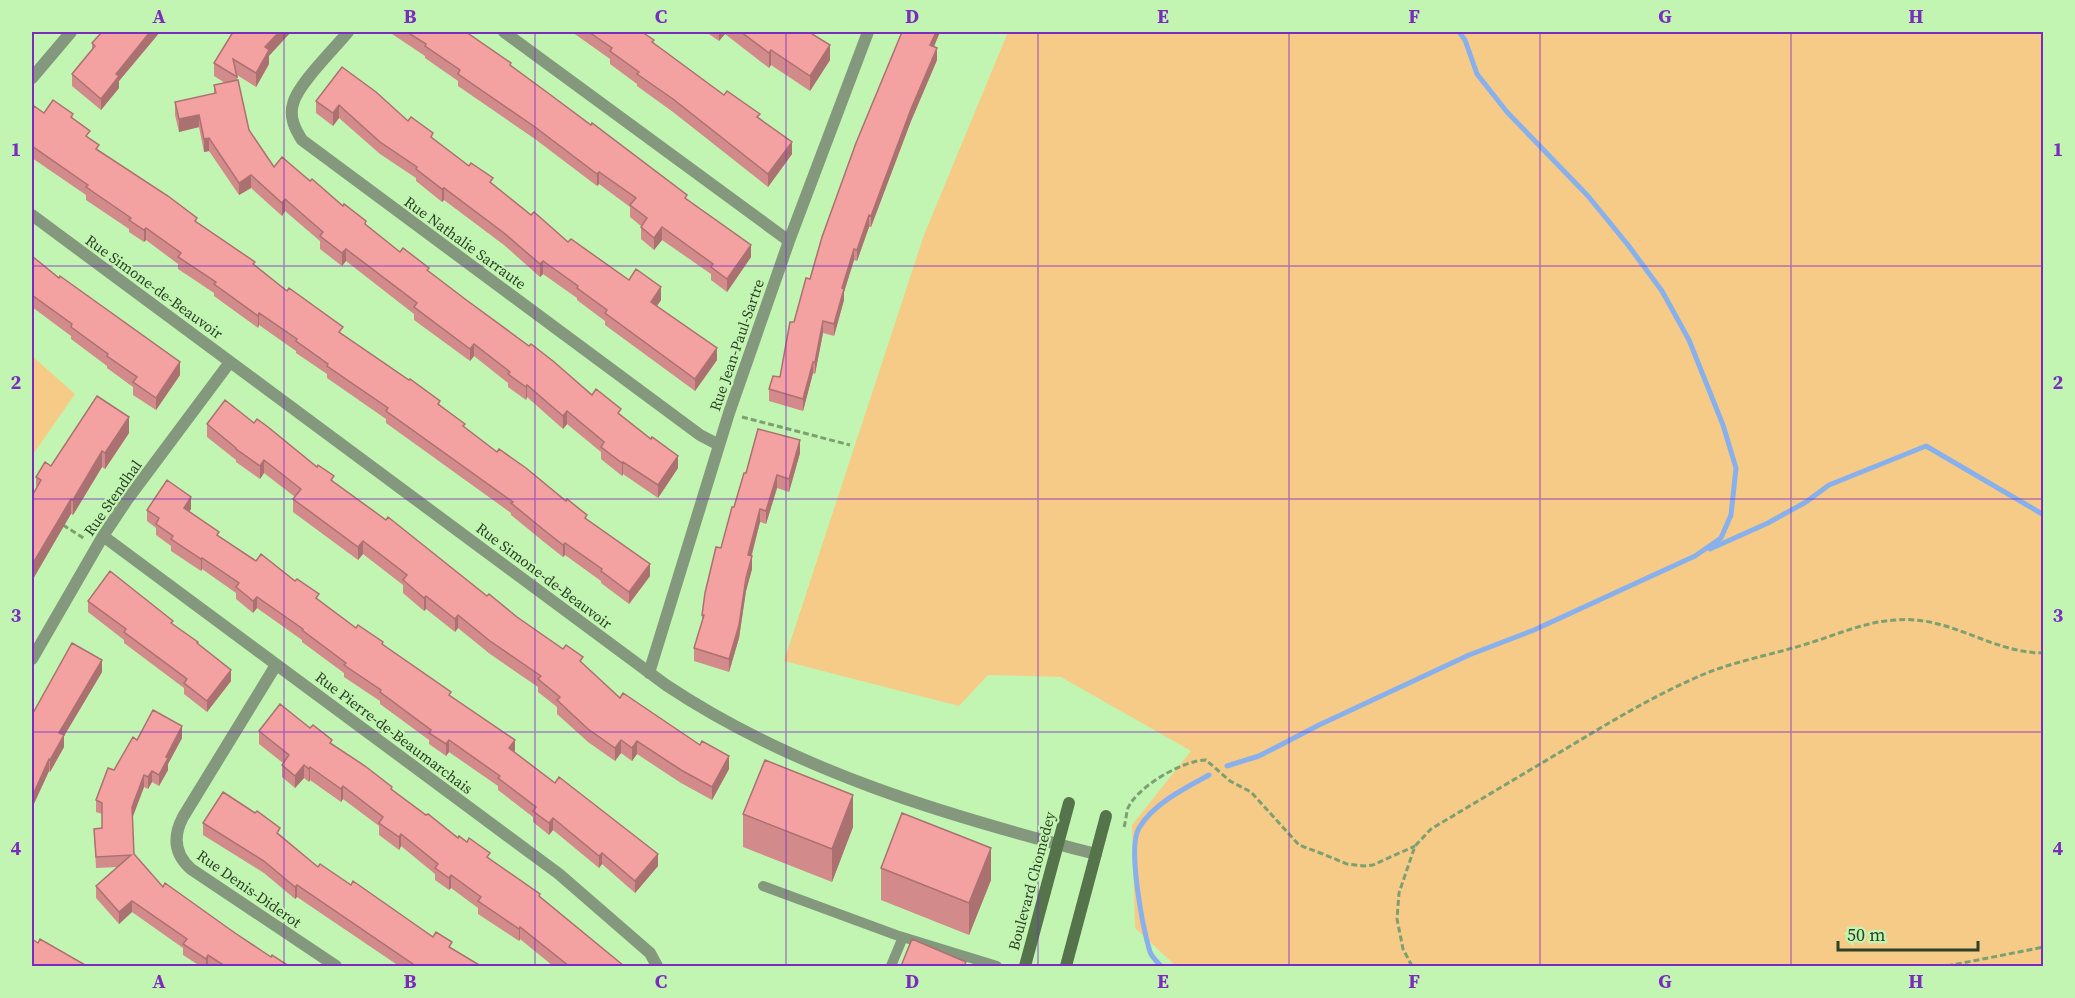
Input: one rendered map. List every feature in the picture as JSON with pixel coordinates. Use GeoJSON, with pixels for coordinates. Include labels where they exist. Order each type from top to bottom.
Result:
{"type":"FeatureCollection","features":[{"type":"Feature","properties":{"kind":"street"},"geometry":{"type":"LineString","coordinates":[[32,78],[70,32]]}},
{"type":"Feature","properties":{"kind":"street","name":"Rue Nathalie Sarraute"},"geometry":{"type":"LineString","coordinates":[[348,32],[294,99],[293,122],[302,140],[700,435],[719,445]]}},
{"type":"Feature","properties":{"kind":"street"},"geometry":{"type":"LineString","coordinates":[[504,32],[789,241]]}},
{"type":"Feature","properties":{"kind":"street","name":"Rue Jean-Paul-Sartre"},"geometry":{"type":"LineString","coordinates":[[649,673],[729,413],[789,241],[867,32]]}},
{"type":"Feature","properties":{"kind":"street","name":"Rue Simone-de-Beauvoir"},"geometry":{"type":"LineString","coordinates":[[32,215],[649,673],[706,712],[777,748],[891,794],[1096,854]]}},
{"type":"Feature","properties":{"kind":"street","name":"Rue Stendhal"},"geometry":{"type":"LineString","coordinates":[[32,659],[100,541],[127,500],[230,362]]}},
{"type":"Feature","properties":{"kind":"street","name":"Rue Pierre-de-Beaumarchais"},"geometry":{"type":"LineString","coordinates":[[100,541],[276,664],[559,874],[650,953],[657,966]]}},
{"type":"Feature","properties":{"kind":"street","name":"Rue Denis-Diderot"},"geometry":{"type":"LineString","coordinates":[[276,664],[183,817],[175,837],[179,855],[191,869],[336,966]]}},
{"type":"Feature","properties":{"kind":"street","name":"Boulevard Chomedey"},"geometry":{"type":"LineString","coordinates":[[1025,966],[1069,803]]}},
{"type":"Feature","properties":{"kind":"street"},"geometry":{"type":"LineString","coordinates":[[1066,966],[1106,816]]}},
{"type":"Feature","properties":{"kind":"lane"},"geometry":{"type":"LineString","coordinates":[[763,886],[903,937],[997,966]]}},
{"type":"Feature","properties":{"kind":"lane"},"geometry":{"type":"LineString","coordinates":[[891,966],[903,937]]}},
{"type":"Feature","properties":{"kind":"path"},"geometry":{"type":"LineString","coordinates":[[729,413],[850,445]]}},
{"type":"Feature","properties":{"kind":"path"},"geometry":{"type":"LineString","coordinates":[[58,522],[100,541]]}},
{"type":"Feature","properties":{"kind":"path"},"geometry":{"type":"LineString","coordinates":[[1125,827],[1129,807],[1139,793],[1161,777],[1187,763],[1206,760],[1230,781],[1251,792],[1299,845],[1347,864],[1373,865],[1415,846],[1431,829],[1634,708],[1696,677],[1745,659],[1779,652],[1861,625],[1895,620],[1926,620],[1945,624],[2025,653],[2043,653]]}},
{"type":"Feature","properties":{"kind":"path"},"geometry":{"type":"LineString","coordinates":[[1412,966],[1403,949],[1397,919],[1399,893],[1415,846]]}},
{"type":"Feature","properties":{"kind":"path"},"geometry":{"type":"LineString","coordinates":[[1947,966],[2043,947]]}},
{"type":"Feature","properties":{"kind":"shaded area"},"geometry":{"type":"Polygon","coordinates":[[[1008,32],[2043,32],[2043,966],[1176,966],[1135,928],[1132,825],[1191,751],[1061,677],[988,675],[959,706],[784,661],[924,235],[1008,32]]]}},
{"type":"Feature","properties":{"kind":"shaded area"},"geometry":{"type":"Polygon","coordinates":[[[32,356],[75,394],[32,456],[32,356]]]}},
{"type":"Feature","properties":{"kind":"building"},"geometry":{"type":"Polygon","coordinates":[[[102,32],[150,32],[116,74],[119,76],[101,99],[72,74],[95,46],[92,43],[102,32]]]}},
{"type":"Feature","properties":{"kind":"building"},"geometry":{"type":"Polygon","coordinates":[[[233,32],[279,32],[265,47],[269,50],[256,73],[233,59],[237,77],[214,63],[233,32]]]}},
{"type":"Feature","properties":{"kind":"building"},"geometry":{"type":"Polygon","coordinates":[[[407,32],[466,32],[511,63],[510,65],[591,125],[592,123],[687,195],[685,198],[751,245],[727,279],[711,267],[713,264],[662,227],[654,238],[641,227],[647,218],[630,205],[636,198],[599,172],[597,174],[535,127],[458,74],[460,70],[407,32]]]}},
{"type":"Feature","properties":{"kind":"building"},"geometry":{"type":"Polygon","coordinates":[[[589,32],[642,32],[654,40],[652,42],[724,95],[727,91],[760,114],[757,117],[792,142],[768,174],[673,99],[637,74],[639,72],[610,51],[612,48],[589,32]]]}},
{"type":"Feature","properties":{"kind":"building"},"geometry":{"type":"Polygon","coordinates":[[[741,32],[809,32],[830,45],[810,76],[771,50],[769,53],[741,32]]]}},
{"type":"Feature","properties":{"kind":"building"},"geometry":{"type":"Polygon","coordinates":[[[902,32],[936,32],[930,45],[937,48],[857,250],[854,249],[834,324],[823,321],[815,362],[813,362],[803,399],[769,389],[773,376],[780,377],[790,322],[794,322],[806,278],[810,279],[822,237],[856,143],[902,32]]]}},
{"type":"Feature","properties":{"kind":"building"},"geometry":{"type":"Polygon","coordinates":[[[342,67],[376,92],[408,121],[411,117],[433,133],[431,137],[469,166],[471,163],[493,178],[490,182],[531,215],[534,212],[568,242],[571,239],[629,280],[636,269],[661,287],[651,302],[717,348],[695,379],[605,313],[607,310],[577,288],[578,286],[543,261],[540,264],[504,233],[380,142],[339,105],[333,113],[316,101],[342,67]]]}},
{"type":"Feature","properties":{"kind":"building"},"geometry":{"type":"Polygon","coordinates":[[[238,80],[249,130],[274,167],[282,157],[310,181],[312,179],[343,206],[344,204],[366,221],[365,224],[400,252],[403,248],[465,299],[553,361],[592,395],[596,389],[621,409],[618,413],[651,439],[652,437],[678,456],[658,485],[601,447],[604,442],[567,411],[563,416],[527,385],[526,387],[508,374],[510,372],[474,344],[470,349],[414,307],[417,303],[346,249],[342,253],[320,236],[323,232],[285,199],[282,203],[251,175],[239,183],[209,138],[204,139],[199,115],[179,119],[175,102],[216,93],[214,85],[238,80]]]}},
{"type":"Feature","properties":{"kind":"building"},"geometry":{"type":"Polygon","coordinates":[[[53,100],[73,114],[71,117],[90,131],[86,136],[99,145],[96,149],[168,196],[197,218],[195,221],[255,262],[253,264],[287,291],[289,288],[343,327],[339,332],[440,401],[438,404],[465,424],[463,426],[497,452],[499,449],[526,468],[587,515],[585,518],[650,564],[629,592],[601,571],[602,569],[565,543],[563,545],[511,503],[513,502],[386,411],[388,408],[327,366],[328,364],[296,341],[297,339],[259,313],[258,316],[214,284],[216,282],[178,257],[181,253],[146,228],[144,230],[129,220],[131,218],[86,187],[88,185],[32,146],[32,109],[34,106],[44,113],[53,100]]]}},
{"type":"Feature","properties":{"kind":"building"},"geometry":{"type":"Polygon","coordinates":[[[32,256],[59,278],[60,276],[180,362],[156,398],[133,382],[137,377],[107,356],[108,354],[71,327],[72,324],[32,295],[32,256]]]}},
{"type":"Feature","properties":{"kind":"building"},"geometry":{"type":"Polygon","coordinates":[[[97,396],[129,417],[105,453],[102,451],[32,565],[32,496],[41,480],[36,477],[45,462],[51,466],[97,396]]]}},
{"type":"Feature","properties":{"kind":"building"},"geometry":{"type":"Polygon","coordinates":[[[225,400],[254,423],[257,419],[317,467],[318,465],[334,476],[331,480],[386,520],[388,517],[487,596],[489,594],[563,649],[566,645],[583,657],[580,661],[620,698],[623,693],[700,745],[702,741],[729,756],[712,787],[637,741],[632,748],[621,740],[615,748],[588,729],[557,700],[560,697],[538,679],[541,676],[490,641],[458,615],[455,619],[426,596],[424,598],[403,580],[407,575],[363,541],[358,547],[293,499],[301,489],[264,460],[260,466],[207,424],[225,400]]]}},
{"type":"Feature","properties":{"kind":"building"},"geometry":{"type":"Polygon","coordinates":[[[758,429],[800,440],[789,479],[777,475],[766,511],[760,509],[748,555],[752,556],[746,578],[739,625],[729,659],[694,648],[704,615],[702,615],[705,593],[716,547],[721,548],[758,429]]]}},
{"type":"Feature","properties":{"kind":"building"},"geometry":{"type":"Polygon","coordinates":[[[167,480],[191,497],[184,508],[219,532],[217,535],[256,561],[261,554],[295,581],[297,579],[319,594],[316,598],[356,628],[358,625],[383,642],[382,644],[451,692],[449,695],[515,740],[509,748],[555,783],[559,777],[658,854],[635,881],[602,853],[599,856],[553,818],[549,823],[533,811],[536,807],[498,778],[500,776],[449,740],[446,744],[429,733],[431,730],[380,692],[381,690],[344,665],[346,663],[303,629],[257,597],[253,601],[236,587],[239,583],[171,539],[173,536],[156,524],[159,518],[147,510],[167,480]]]}},
{"type":"Feature","properties":{"kind":"building"},"geometry":{"type":"Polygon","coordinates":[[[110,571],[231,670],[207,701],[184,683],[187,679],[124,632],[126,629],[88,601],[110,571]]]}},
{"type":"Feature","properties":{"kind":"building"},"geometry":{"type":"Polygon","coordinates":[[[72,643],[102,660],[59,733],[64,735],[49,759],[32,797],[32,715],[72,643]]]}},
{"type":"Feature","properties":{"kind":"building"},"geometry":{"type":"Polygon","coordinates":[[[280,704],[310,728],[313,725],[332,740],[330,743],[365,766],[392,787],[391,789],[458,838],[459,836],[467,842],[469,838],[490,853],[487,857],[540,894],[539,896],[624,966],[569,966],[520,927],[519,929],[478,901],[481,897],[451,875],[449,878],[435,868],[438,864],[401,834],[399,837],[379,823],[383,817],[343,786],[341,789],[304,765],[295,776],[282,765],[289,755],[259,731],[280,704]]]}},
{"type":"Feature","properties":{"kind":"building"},"geometry":{"type":"Polygon","coordinates":[[[153,710],[182,726],[159,775],[152,771],[148,777],[144,775],[132,807],[134,854],[163,887],[165,883],[235,933],[289,966],[225,966],[208,955],[206,959],[183,944],[187,939],[132,901],[119,912],[96,886],[131,855],[96,857],[94,829],[102,828],[102,803],[96,800],[108,768],[114,770],[133,737],[137,740],[153,710]]]}},
{"type":"Feature","properties":{"kind":"building"},"geometry":{"type":"Polygon","coordinates":[[[765,760],[853,795],[832,849],[743,814],[765,760]]]}},
{"type":"Feature","properties":{"kind":"building"},"geometry":{"type":"Polygon","coordinates":[[[223,792],[255,813],[257,811],[280,828],[277,833],[318,867],[320,864],[351,885],[353,881],[433,937],[436,932],[452,942],[449,947],[481,966],[416,966],[297,885],[295,887],[264,861],[203,823],[223,792]]]}},
{"type":"Feature","properties":{"kind":"building"},"geometry":{"type":"Polygon","coordinates":[[[902,813],[991,848],[969,903],[881,868],[902,813]]]}},
{"type":"Feature","properties":{"kind":"building"},"geometry":{"type":"Polygon","coordinates":[[[32,939],[38,943],[40,939],[87,966],[32,966],[32,939]]]}},
{"type":"Feature","properties":{"kind":"building"},"geometry":{"type":"Polygon","coordinates":[[[912,939],[966,962],[964,966],[901,966],[912,939]]]}},
{"type":"Feature","properties":{"kind":"waterway"},"geometry":{"type":"LineString","coordinates":[[1227,766],[1259,756],[1319,725],[1469,655],[1534,630],[1695,556],[1721,538],[1731,515],[1736,468],[1723,425],[1689,340],[1662,291],[1588,196],[1507,112],[1477,74],[1465,40],[1459,32]]}},
{"type":"Feature","properties":{"kind":"waterway"},"geometry":{"type":"LineString","coordinates":[[1710,549],[1768,523],[1806,502],[1829,485],[1926,446],[2044,515]]}},
{"type":"Feature","properties":{"kind":"waterway"},"geometry":{"type":"LineString","coordinates":[[1161,966],[1150,952],[1144,925],[1135,870],[1136,838],[1139,828],[1152,811],[1170,797],[1209,775]]}}]}
